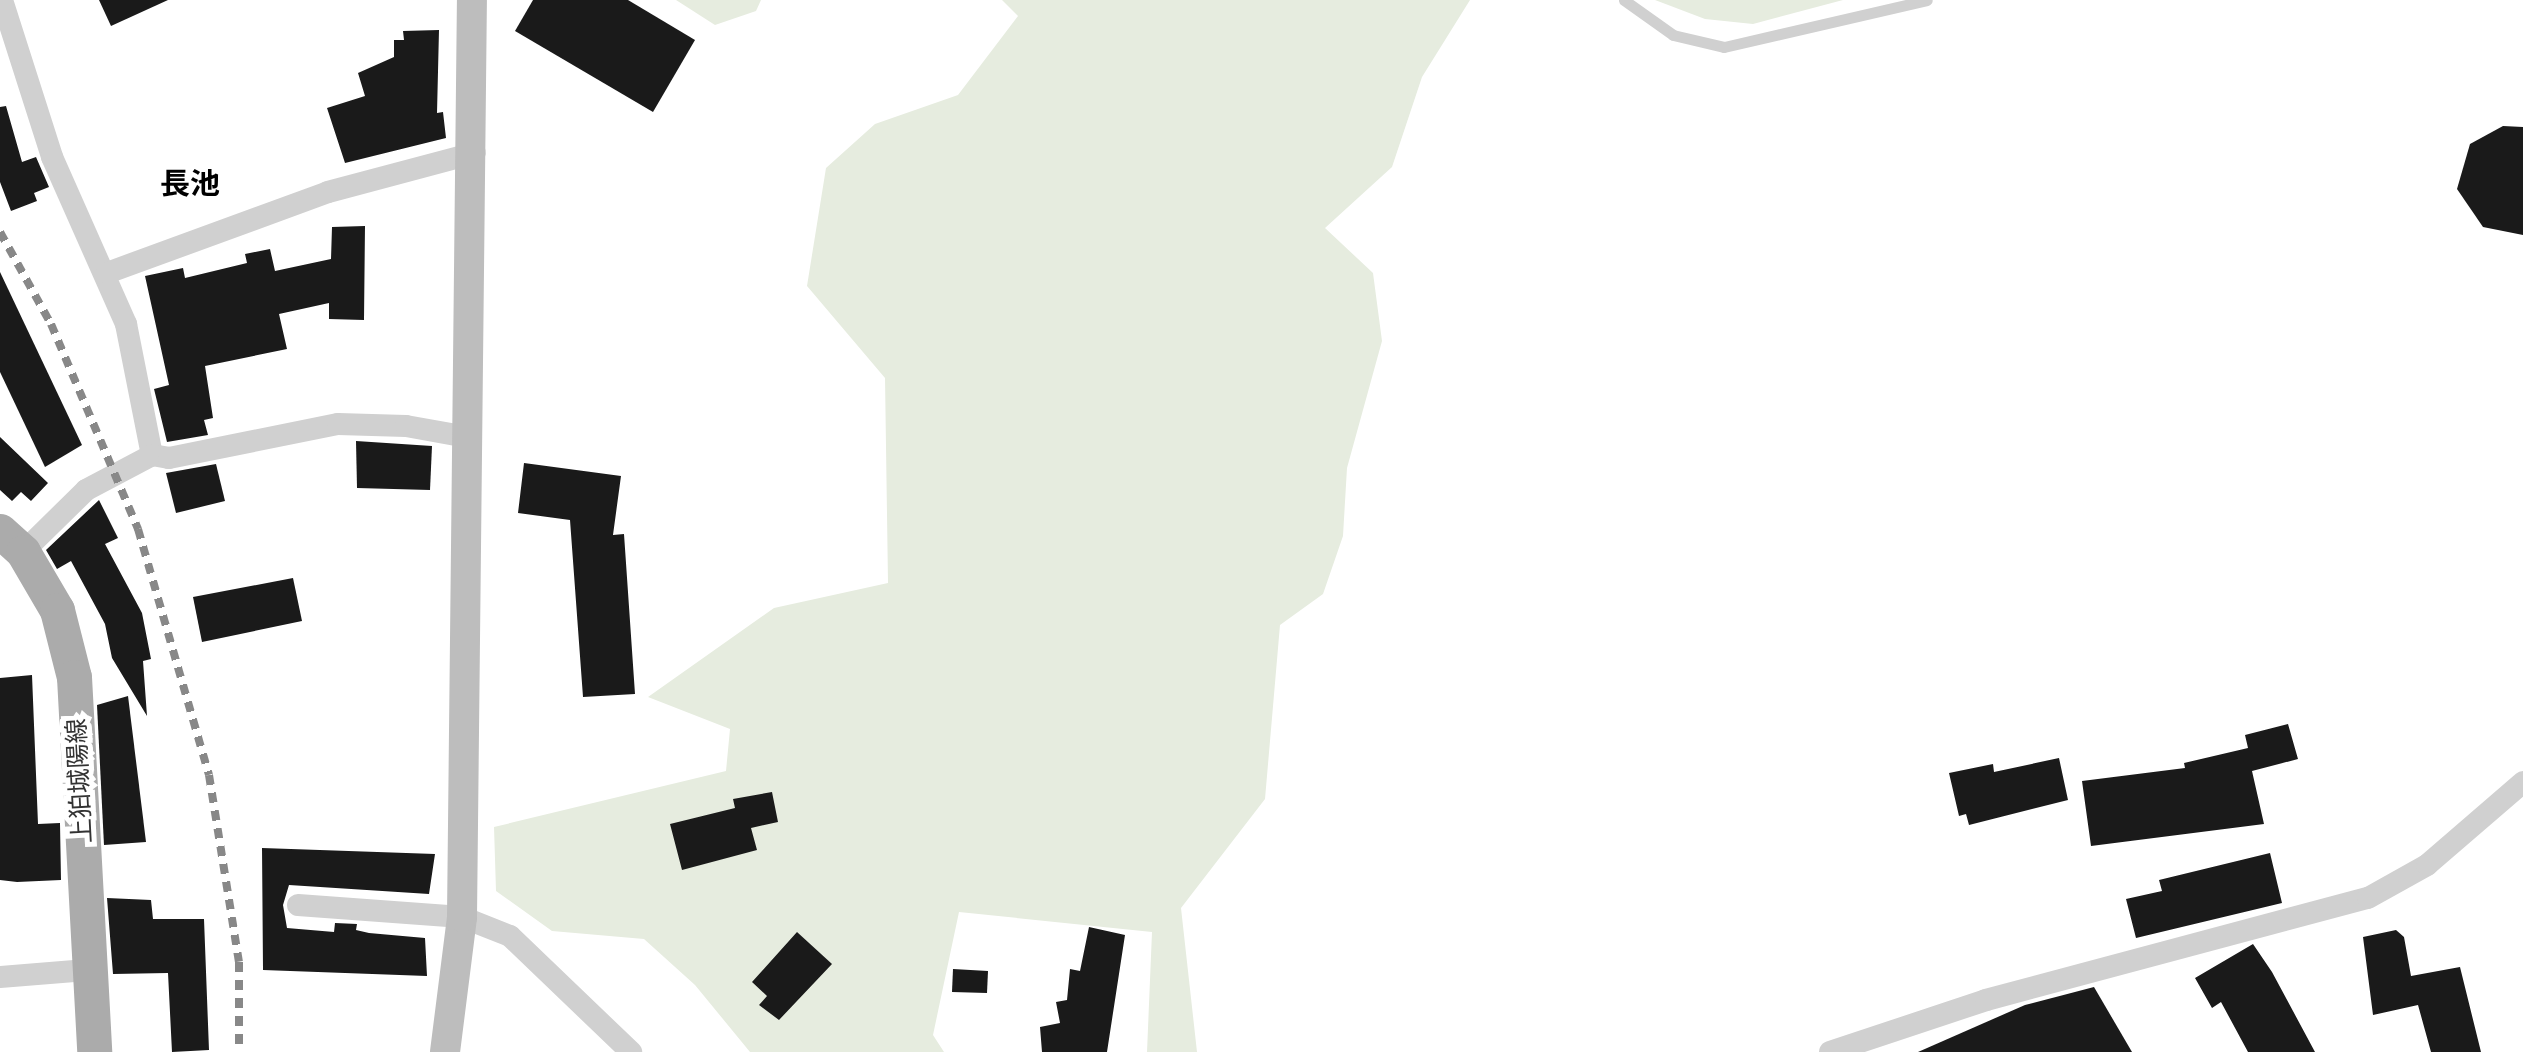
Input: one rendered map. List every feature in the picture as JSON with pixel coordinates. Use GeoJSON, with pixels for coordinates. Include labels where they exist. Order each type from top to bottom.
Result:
{"type":"FeatureCollection","features":[{"type":"Feature","properties":{"kind":"main road","name":"上狛城陽線"},"geometry":{"type":"LineString","coordinates":[[11,541],[57,610],[74,677],[94,1052]]}},
{"type":"Feature","properties":{"kind":"street"},"geometry":{"type":"LineString","coordinates":[[2,0],[52,157],[84,238],[107,273],[126,324],[152,455]]}},
{"type":"Feature","properties":{"kind":"street"},"geometry":{"type":"LineString","coordinates":[[444,1052],[462,917],[475,153],[472,0]]}},
{"type":"Feature","properties":{"kind":"street"},"geometry":{"type":"LineString","coordinates":[[107,273],[328,192],[475,153]]}},
{"type":"Feature","properties":{"kind":"street"},"geometry":{"type":"LineString","coordinates":[[11,541],[86,490],[152,455],[169,458],[338,424],[468,437]]}},
{"type":"Feature","properties":{"kind":"street"},"geometry":{"type":"LineString","coordinates":[[2502,800],[2523,765]]}},
{"type":"Feature","properties":{"kind":"street"},"geometry":{"type":"LineString","coordinates":[[1830,1052],[1986,1000],[2368,898],[2427,865],[2523,782]]}},
{"type":"Feature","properties":{"kind":"street"},"geometry":{"type":"LineString","coordinates":[[298,906],[462,917],[510,936],[631,1052]]}},
{"type":"Feature","properties":{"kind":"street"},"geometry":{"type":"LineString","coordinates":[[0,977],[88,970]]}},
{"type":"Feature","properties":{"kind":"lane"},"geometry":{"type":"LineString","coordinates":[[1624,0],[1673,35],[1724,47],[1928,0]]}},
{"type":"Feature","properties":{"kind":"shaded area"},"geometry":{"type":"Polygon","coordinates":[[[676,0],[761,0],[756,11],[715,25],[676,0]]]}},
{"type":"Feature","properties":{"kind":"shaded area"},"geometry":{"type":"Polygon","coordinates":[[[1002,0],[1470,0],[1422,77],[1392,167],[1325,228],[1373,273],[1382,341],[1347,468],[1343,536],[1323,594],[1280,625],[1265,799],[1181,908],[1197,1052],[1147,1052],[1152,932],[959,912],[933,1035],[944,1052],[750,1052],[695,985],[644,939],[552,931],[496,891],[494,827],[726,771],[730,729],[648,697],[774,608],[888,583],[885,378],[807,286],[826,168],[875,124],[958,95],[1018,16],[1002,0]]]}},
{"type":"Feature","properties":{"kind":"shaded area"},"geometry":{"type":"Polygon","coordinates":[[[1655,0],[1843,0],[1753,24],[1705,19],[1655,0]]]}},
{"type":"Feature","properties":{"kind":"building"},"geometry":{"type":"Polygon","coordinates":[[[99,0],[168,0],[111,26],[99,0]]]}},
{"type":"Feature","properties":{"kind":"building"},"geometry":{"type":"Polygon","coordinates":[[[533,0],[628,0],[695,40],[653,112],[515,31],[533,0]]]}},
{"type":"Feature","properties":{"kind":"building"},"geometry":{"type":"Polygon","coordinates":[[[439,30],[437,113],[443,112],[446,138],[345,163],[327,108],[365,96],[358,73],[394,57],[394,40],[404,40],[403,31],[439,30]]]}},
{"type":"Feature","properties":{"kind":"building"},"geometry":{"type":"Polygon","coordinates":[[[6,106],[22,162],[36,157],[49,187],[34,193],[37,201],[11,211],[0,182],[0,107],[6,106]]]}},
{"type":"Feature","properties":{"kind":"building"},"geometry":{"type":"Polygon","coordinates":[[[2503,126],[2523,127],[2523,235],[2483,227],[2457,189],[2470,144],[2503,126]]]}},
{"type":"Feature","properties":{"kind":"building"},"geometry":{"type":"Polygon","coordinates":[[[365,226],[364,320],[329,319],[329,303],[279,314],[287,349],[205,366],[213,418],[204,420],[208,435],[167,442],[154,389],[169,385],[145,276],[183,268],[185,278],[247,263],[245,254],[270,249],[275,271],[331,259],[332,227],[365,226]]]}},
{"type":"Feature","properties":{"kind":"building"},"geometry":{"type":"Polygon","coordinates":[[[0,272],[82,445],[45,467],[0,372],[0,272]]]}},
{"type":"Feature","properties":{"kind":"building"},"geometry":{"type":"Polygon","coordinates":[[[0,437],[48,483],[31,501],[21,492],[12,501],[0,490],[0,437]]]}},
{"type":"Feature","properties":{"kind":"building"},"geometry":{"type":"Polygon","coordinates":[[[356,441],[432,446],[430,490],[357,488],[356,441]]]}},
{"type":"Feature","properties":{"kind":"building"},"geometry":{"type":"Polygon","coordinates":[[[524,463],[621,476],[613,535],[624,534],[635,694],[583,697],[570,520],[518,513],[524,463]]]}},
{"type":"Feature","properties":{"kind":"building"},"geometry":{"type":"Polygon","coordinates":[[[216,464],[225,501],[176,513],[166,473],[216,464]]]}},
{"type":"Feature","properties":{"kind":"building"},"geometry":{"type":"Polygon","coordinates":[[[99,500],[118,538],[105,544],[142,613],[151,659],[143,661],[147,716],[112,658],[105,624],[71,561],[57,569],[46,550],[99,500]]]}},
{"type":"Feature","properties":{"kind":"building"},"geometry":{"type":"Polygon","coordinates":[[[293,578],[302,621],[202,642],[193,597],[293,578]]]}},
{"type":"Feature","properties":{"kind":"building"},"geometry":{"type":"Polygon","coordinates":[[[32,675],[38,824],[60,823],[61,880],[17,882],[0,880],[0,678],[32,675]]]}},
{"type":"Feature","properties":{"kind":"building"},"geometry":{"type":"Polygon","coordinates":[[[128,696],[146,842],[104,845],[97,705],[128,696]]]}},
{"type":"Feature","properties":{"kind":"building"},"geometry":{"type":"Polygon","coordinates":[[[2288,724],[2298,759],[2252,771],[2264,824],[2091,846],[2082,781],[2185,768],[2184,763],[2248,748],[2245,735],[2288,724]]]}},
{"type":"Feature","properties":{"kind":"building"},"geometry":{"type":"Polygon","coordinates":[[[2059,758],[2068,800],[1969,825],[1966,814],[1959,816],[1949,773],[1993,764],[1994,772],[2059,758]]]}},
{"type":"Feature","properties":{"kind":"building"},"geometry":{"type":"Polygon","coordinates":[[[772,792],[778,822],[751,828],[757,850],[682,870],[670,824],[735,808],[733,799],[772,792]]]}},
{"type":"Feature","properties":{"kind":"building"},"geometry":{"type":"Polygon","coordinates":[[[262,848],[435,854],[429,894],[289,885],[283,905],[287,928],[334,932],[335,923],[357,924],[356,930],[369,933],[425,938],[427,976],[263,970],[262,848]]]}},
{"type":"Feature","properties":{"kind":"building"},"geometry":{"type":"Polygon","coordinates":[[[2270,853],[2282,903],[2136,938],[2126,899],[2162,891],[2159,880],[2270,853]]]}},
{"type":"Feature","properties":{"kind":"building"},"geometry":{"type":"Polygon","coordinates":[[[107,898],[151,900],[153,919],[204,919],[209,1050],[172,1052],[168,973],[113,974],[107,898]]]}},
{"type":"Feature","properties":{"kind":"building"},"geometry":{"type":"Polygon","coordinates":[[[1089,927],[1125,935],[1107,1052],[1042,1052],[1040,1027],[1060,1023],[1056,1002],[1067,1000],[1070,969],[1080,971],[1089,927]]]}},
{"type":"Feature","properties":{"kind":"building"},"geometry":{"type":"Polygon","coordinates":[[[2396,930],[2404,937],[2411,976],[2460,967],[2481,1052],[2431,1052],[2418,1005],[2373,1015],[2363,937],[2396,930]]]}},
{"type":"Feature","properties":{"kind":"building"},"geometry":{"type":"Polygon","coordinates":[[[797,932],[832,964],[779,1020],[759,1005],[767,996],[752,982],[797,932]]]}},
{"type":"Feature","properties":{"kind":"building"},"geometry":{"type":"Polygon","coordinates":[[[2253,944],[2315,1052],[2248,1052],[2221,1002],[2212,1008],[2195,978],[2253,944]]]}},
{"type":"Feature","properties":{"kind":"building"},"geometry":{"type":"Polygon","coordinates":[[[953,969],[988,971],[987,993],[952,992],[953,969]]]}},
{"type":"Feature","properties":{"kind":"building"},"geometry":{"type":"Polygon","coordinates":[[[2094,987],[2132,1052],[1918,1052],[2025,1005],[2094,987]]]}},
{"type":"Feature","properties":{"kind":"railway"},"geometry":{"type":"LineString","coordinates":[[0,232],[51,324],[138,529],[209,775],[239,962],[239,1052]]}},
{"type":"Feature","properties":{"kind":"district","name":"長池"},"geometry":{"type":"Point","coordinates":[190,183]}}]}
